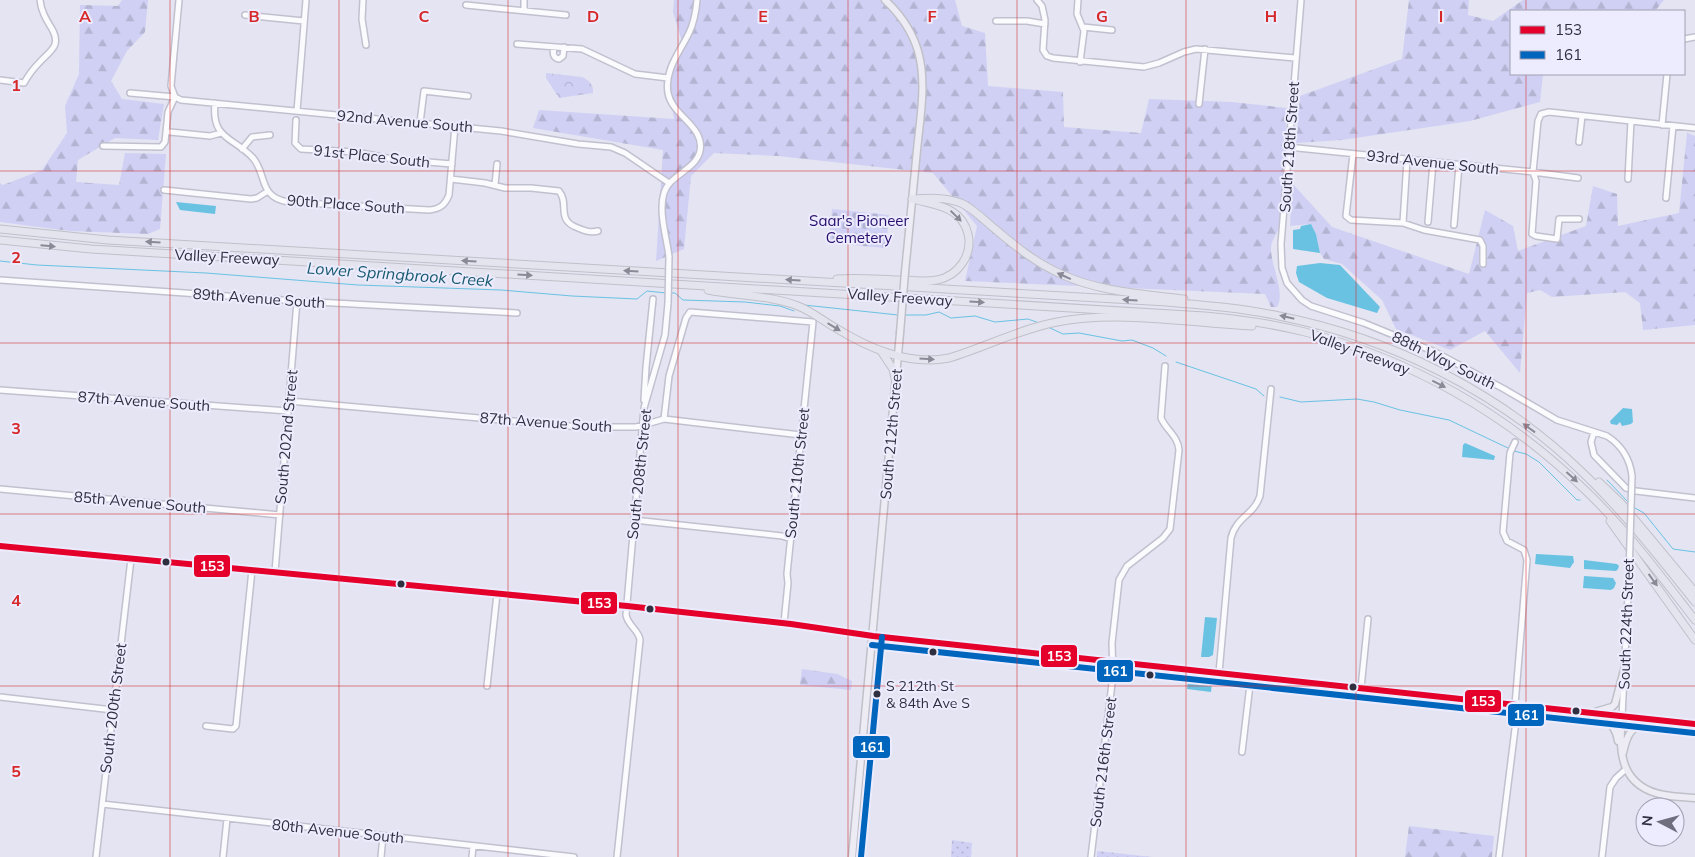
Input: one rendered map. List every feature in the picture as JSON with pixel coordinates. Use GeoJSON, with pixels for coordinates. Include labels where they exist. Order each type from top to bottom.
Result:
{"type":"FeatureCollection","features":[{"type":"Feature","properties":{"kind":"highway"},"geometry":{"type":"LineString","coordinates":[[912,199],[932,198],[961,203],[1035,260],[1075,281],[1101,288],[1214,306]]}},
{"type":"Feature","properties":{"kind":"highway"},"geometry":{"type":"LineString","coordinates":[[815,281],[851,278],[932,280],[943,278],[956,270],[964,261],[968,248],[968,234],[963,222],[955,213],[946,208],[912,199]]}},
{"type":"Feature","properties":{"kind":"highway","name":"Valley Freeway"},"geometry":{"type":"LineString","coordinates":[[0,230],[66,239],[815,281],[1214,306],[1312,323],[1341,331],[1404,354],[1479,394],[1536,433],[1567,458],[1621,512],[1695,602]]}},
{"type":"Feature","properties":{"kind":"highway","name":"Valley Freeway"},"geometry":{"type":"LineString","coordinates":[[0,240],[91,249],[1205,316],[1237,319],[1305,332],[1341,342],[1394,362],[1450,389],[1521,434],[1547,455],[1593,498],[1635,545],[1695,620]]}},
{"type":"Feature","properties":{"kind":"highway"},"geometry":{"type":"LineString","coordinates":[[683,285],[711,291],[778,300],[800,307],[816,320],[854,339],[898,357],[935,360],[949,358],[1031,329],[1057,322],[1080,319],[1116,318],[1278,327]]}},
{"type":"Feature","properties":{"kind":"highway"},"geometry":{"type":"LineString","coordinates":[[879,349],[893,369],[896,383]]}},
{"type":"Feature","properties":{"kind":"highway"},"geometry":{"type":"LineString","coordinates":[[1567,458],[1588,472],[1620,503],[1695,592]]}},
{"type":"Feature","properties":{"kind":"highway"},"geometry":{"type":"LineString","coordinates":[[1593,498],[1695,640]]}},
{"type":"Feature","properties":{"kind":"main road","name":"South 212th Street"},"geometry":{"type":"LineString","coordinates":[[852,857],[896,383],[922,73],[914,42],[899,15],[885,0]]}},
{"type":"Feature","properties":{"kind":"main road"},"geometry":{"type":"LineString","coordinates":[[0,546],[627,606],[784,623],[873,636],[1695,724]]}},
{"type":"Feature","properties":{"kind":"main road"},"geometry":{"type":"LineString","coordinates":[[1592,713],[1612,707],[1615,704],[1624,670]]}},
{"type":"Feature","properties":{"kind":"main road"},"geometry":{"type":"LineString","coordinates":[[1592,713],[1610,721],[1617,734],[1620,749]]}},
{"type":"Feature","properties":{"kind":"main road","name":"South 224th Street"},"geometry":{"type":"LineString","coordinates":[[1622,716],[1620,749],[1626,769]]}},
{"type":"Feature","properties":{"kind":"main road"},"geometry":{"type":"LineString","coordinates":[[1622,759],[1626,739],[1632,730],[1639,725],[1661,720]]}},
{"type":"Feature","properties":{"kind":"main road"},"geometry":{"type":"LineString","coordinates":[[1626,769],[1635,780],[1650,790],[1664,795],[1695,798]]}},
{"type":"Feature","properties":{"kind":"street"},"geometry":{"type":"LineString","coordinates":[[0,80],[24,83],[34,68],[56,45],[55,35],[41,9],[40,0]]}},
{"type":"Feature","properties":{"kind":"street"},"geometry":{"type":"LineString","coordinates":[[103,146],[161,147],[165,142],[168,112],[175,97],[171,86],[179,0]]}},
{"type":"Feature","properties":{"kind":"street"},"geometry":{"type":"LineString","coordinates":[[297,111],[306,0]]}},
{"type":"Feature","properties":{"kind":"street"},"geometry":{"type":"LineString","coordinates":[[363,0],[362,19],[366,45]]}},
{"type":"Feature","properties":{"kind":"street"},"geometry":{"type":"LineString","coordinates":[[524,0],[524,11]]}},
{"type":"Feature","properties":{"kind":"street"},"geometry":{"type":"LineString","coordinates":[[669,183],[696,159],[699,154],[700,143],[696,131],[676,110],[668,94],[668,78],[672,66],[690,32],[698,0]]}},
{"type":"Feature","properties":{"kind":"street"},"geometry":{"type":"LineString","coordinates":[[1038,0],[1044,13],[1043,50],[1046,56],[1053,58],[1144,67],[1196,49],[1295,58]]}},
{"type":"Feature","properties":{"kind":"street"},"geometry":{"type":"LineString","coordinates":[[1078,0],[1077,14],[1083,27],[1080,62]]}},
{"type":"Feature","properties":{"kind":"street","name":"South 218th Street"},"geometry":{"type":"LineString","coordinates":[[1293,291],[1284,276],[1281,252],[1301,0]]}},
{"type":"Feature","properties":{"kind":"street"},"geometry":{"type":"LineString","coordinates":[[466,5],[566,15]]}},
{"type":"Feature","properties":{"kind":"street"},"geometry":{"type":"LineString","coordinates":[[245,15],[304,21]]}},
{"type":"Feature","properties":{"kind":"street"},"geometry":{"type":"LineString","coordinates":[[996,21],[1027,21],[1045,24]]}},
{"type":"Feature","properties":{"kind":"street"},"geometry":{"type":"LineString","coordinates":[[1083,27],[1112,30]]}},
{"type":"Feature","properties":{"kind":"street"},"geometry":{"type":"LineString","coordinates":[[517,44],[586,50],[638,75],[668,78]]}},
{"type":"Feature","properties":{"kind":"street"},"geometry":{"type":"LineString","coordinates":[[554,47],[553,55],[559,59],[563,56],[564,47]]}},
{"type":"Feature","properties":{"kind":"street"},"geometry":{"type":"LineString","coordinates":[[1199,104],[1205,49]]}},
{"type":"Feature","properties":{"kind":"street"},"geometry":{"type":"LineString","coordinates":[[1662,125],[1666,75]]}},
{"type":"Feature","properties":{"kind":"street"},"geometry":{"type":"LineString","coordinates":[[420,123],[424,91],[468,96]]}},
{"type":"Feature","properties":{"kind":"street","name":"92nd Avenue South"},"geometry":{"type":"LineString","coordinates":[[130,93],[175,97],[181,100],[215,104],[501,130],[578,144],[611,147],[625,153],[669,183]]}},
{"type":"Feature","properties":{"kind":"street"},"geometry":{"type":"LineString","coordinates":[[215,104],[215,116],[221,133],[242,149],[256,163],[268,192]]}},
{"type":"Feature","properties":{"kind":"street"},"geometry":{"type":"LineString","coordinates":[[1579,220],[1559,219],[1557,239],[1532,234],[1536,181],[1534,172],[1538,121],[1541,114],[1549,112],[1695,128]]}},
{"type":"Feature","properties":{"kind":"street"},"geometry":{"type":"LineString","coordinates":[[1579,142],[1582,116]]}},
{"type":"Feature","properties":{"kind":"street","name":"91st Place South"},"geometry":{"type":"LineString","coordinates":[[296,120],[295,143],[301,148],[356,152],[392,159],[452,164]]}},
{"type":"Feature","properties":{"kind":"street"},"geometry":{"type":"LineString","coordinates":[[1628,179],[1631,121]]}},
{"type":"Feature","properties":{"kind":"street"},"geometry":{"type":"LineString","coordinates":[[455,126],[450,179],[475,181],[509,188],[557,191],[562,194],[563,212],[571,226],[586,231],[598,231]]}},
{"type":"Feature","properties":{"kind":"street"},"geometry":{"type":"LineString","coordinates":[[1666,198],[1673,126]]}},
{"type":"Feature","properties":{"kind":"street"},"geometry":{"type":"LineString","coordinates":[[170,132],[210,136],[221,133]]}},
{"type":"Feature","properties":{"kind":"street"},"geometry":{"type":"LineString","coordinates":[[242,149],[252,136],[270,135]]}},
{"type":"Feature","properties":{"kind":"street","name":"93rd Avenue South"},"geometry":{"type":"LineString","coordinates":[[1288,147],[1578,178]]}},
{"type":"Feature","properties":{"kind":"street"},"geometry":{"type":"LineString","coordinates":[[1353,154],[1346,216],[1351,220],[1403,223],[1424,230],[1480,240],[1483,246],[1483,264]]}},
{"type":"Feature","properties":{"kind":"street"},"geometry":{"type":"LineString","coordinates":[[1403,223],[1407,160]]}},
{"type":"Feature","properties":{"kind":"street"},"geometry":{"type":"LineString","coordinates":[[1428,222],[1433,163]]}},
{"type":"Feature","properties":{"kind":"street"},"geometry":{"type":"LineString","coordinates":[[495,185],[497,164]]}},
{"type":"Feature","properties":{"kind":"street"},"geometry":{"type":"LineString","coordinates":[[1454,224],[1459,165]]}},
{"type":"Feature","properties":{"kind":"street","name":"90th Place South"},"geometry":{"type":"LineString","coordinates":[[164,190],[251,199],[268,192],[282,201],[288,202],[429,210],[442,207],[445,203],[449,195],[450,179]]}},
{"type":"Feature","properties":{"kind":"street","name":"South 208th Street"},"geometry":{"type":"LineString","coordinates":[[616,857],[640,640],[627,619],[627,606],[644,408],[665,335],[669,257],[662,205],[663,194],[669,183]]}},
{"type":"Feature","properties":{"kind":"street","name":"89th Avenue South"},"geometry":{"type":"LineString","coordinates":[[0,280],[517,314]]}},
{"type":"Feature","properties":{"kind":"street","name":"88th Way South"},"geometry":{"type":"LineString","coordinates":[[1293,291],[1312,306],[1364,323],[1421,346],[1504,389],[1557,420],[1579,429],[1594,432]]}},
{"type":"Feature","properties":{"kind":"street"},"geometry":{"type":"LineString","coordinates":[[644,408],[653,299]]}},
{"type":"Feature","properties":{"kind":"street","name":"South 202nd Street"},"geometry":{"type":"LineString","coordinates":[[275,572],[297,301]]}},
{"type":"Feature","properties":{"kind":"street"},"geometry":{"type":"LineString","coordinates":[[664,419],[669,376],[686,318],[690,312],[816,320]]}},
{"type":"Feature","properties":{"kind":"street","name":"South 210th Street"},"geometry":{"type":"LineString","coordinates":[[784,623],[801,435],[816,320]]}},
{"type":"Feature","properties":{"kind":"street","name":"South 216th Street"},"geometry":{"type":"LineString","coordinates":[[1091,857],[1113,676],[1112,642],[1120,580],[1127,566],[1164,538],[1171,524],[1179,450],[1178,443],[1161,418],[1164,366]]}},
{"type":"Feature","properties":{"kind":"street"},"geometry":{"type":"LineString","coordinates":[[1219,673],[1231,538],[1235,525],[1254,509],[1260,496],[1271,389]]}},
{"type":"Feature","properties":{"kind":"street","name":"87th Avenue South"},"geometry":{"type":"LineString","coordinates":[[0,390],[288,411]]}},
{"type":"Feature","properties":{"kind":"street","name":"87th Avenue South"},"geometry":{"type":"LineString","coordinates":[[289,401],[580,427],[636,426],[664,419],[801,435]]}},
{"type":"Feature","properties":{"kind":"street"},"geometry":{"type":"LineString","coordinates":[[1594,432],[1591,442],[1594,455],[1626,488],[1636,491],[1695,498]]}},
{"type":"Feature","properties":{"kind":"street","name":"South 224th Street"},"geometry":{"type":"LineString","coordinates":[[1594,432],[1607,436],[1617,444],[1627,457],[1632,476],[1622,716]]}},
{"type":"Feature","properties":{"kind":"street"},"geometry":{"type":"LineString","coordinates":[[1499,857],[1517,705],[1527,560],[1524,550],[1507,541],[1504,537],[1512,448]]}},
{"type":"Feature","properties":{"kind":"street","name":"85th Avenue South"},"geometry":{"type":"LineString","coordinates":[[0,489],[280,515]]}},
{"type":"Feature","properties":{"kind":"street"},"geometry":{"type":"LineString","coordinates":[[634,520],[782,536],[791,539]]}},
{"type":"Feature","properties":{"kind":"street","name":"South 200th Street"},"geometry":{"type":"LineString","coordinates":[[96,857],[131,559]]}},
{"type":"Feature","properties":{"kind":"street"},"geometry":{"type":"LineString","coordinates":[[206,726],[233,729],[236,726],[252,570]]}},
{"type":"Feature","properties":{"kind":"street"},"geometry":{"type":"LineString","coordinates":[[487,686],[497,594]]}},
{"type":"Feature","properties":{"kind":"street"},"geometry":{"type":"LineString","coordinates":[[1361,688],[1368,619]]}},
{"type":"Feature","properties":{"kind":"street"},"geometry":{"type":"LineString","coordinates":[[1242,752],[1251,676]]}},
{"type":"Feature","properties":{"kind":"street"},"geometry":{"type":"LineString","coordinates":[[0,697],[113,710]]}},
{"type":"Feature","properties":{"kind":"street"},"geometry":{"type":"LineString","coordinates":[[1602,857],[1610,788],[1616,778],[1626,769]]}},
{"type":"Feature","properties":{"kind":"street","name":"80th Avenue South"},"geometry":{"type":"LineString","coordinates":[[102,804],[574,857]]}},
{"type":"Feature","properties":{"kind":"street"},"geometry":{"type":"LineString","coordinates":[[223,857],[227,819]]}},
{"type":"Feature","properties":{"kind":"street"},"geometry":{"type":"LineString","coordinates":[[381,857],[383,836]]}},
{"type":"Feature","properties":{"kind":"street"},"geometry":{"type":"LineString","coordinates":[[472,857],[473,846]]}},
{"type":"Feature","properties":{"kind":"green space"},"geometry":{"type":"Polygon","coordinates":[[[122,0],[148,0],[145,32],[127,51],[111,81],[122,99],[164,104],[158,140],[115,138],[78,160],[76,182],[119,185],[125,153],[166,154],[160,229],[148,234],[70,231],[0,222],[0,183],[3,185],[42,170],[67,133],[65,106],[79,74],[80,5],[118,6],[122,0]]]}},
{"type":"Feature","properties":{"kind":"green space"},"geometry":{"type":"Polygon","coordinates":[[[674,0],[955,0],[962,26],[985,33],[988,86],[1063,92],[1064,127],[1141,133],[1149,99],[1232,102],[1287,108],[1280,228],[1273,239],[1271,247],[1280,294],[1277,307],[1271,307],[1265,294],[965,281],[977,226],[933,173],[778,156],[714,153],[691,176],[684,249],[656,261],[663,150],[533,128],[539,110],[674,119],[668,78],[683,45],[673,12],[674,0]]]}},
{"type":"Feature","properties":{"kind":"green space"},"geometry":{"type":"Polygon","coordinates":[[[1409,0],[1469,0],[1468,15],[1493,21],[1523,0],[1664,0],[1656,10],[1510,10],[1510,75],[1543,75],[1540,102],[1470,121],[1342,140],[1296,143],[1300,96],[1402,59],[1409,0]]]}},
{"type":"Feature","properties":{"kind":"green space"},"geometry":{"type":"Polygon","coordinates":[[[546,73],[582,77],[590,83],[593,93],[559,98],[546,78],[546,73]]]}},
{"type":"Feature","properties":{"kind":"green space"},"geometry":{"type":"Polygon","coordinates":[[[1687,133],[1695,136],[1695,325],[1643,330],[1640,303],[1625,292],[1552,297],[1540,290],[1527,293],[1520,373],[1485,331],[1450,350],[1396,329],[1382,300],[1342,264],[1324,259],[1320,253],[1316,234],[1311,224],[1290,226],[1292,183],[1332,227],[1469,274],[1485,210],[1513,226],[1518,251],[1586,226],[1593,186],[1617,194],[1618,226],[1679,213],[1687,133]]]}},
{"type":"Feature","properties":{"kind":"green space","name":"Saar's Pioneer Cemetery"},"geometry":{"type":"Polygon","coordinates":[[[832,209],[889,215],[886,248],[829,243],[832,209]]]}},
{"type":"Feature","properties":{"kind":"green space"},"geometry":{"type":"Polygon","coordinates":[[[802,669],[837,674],[852,681],[851,690],[800,685],[802,669]]]}},
{"type":"Feature","properties":{"kind":"green space"},"geometry":{"type":"Polygon","coordinates":[[[1409,826],[1494,836],[1492,857],[1405,857],[1409,826]]]}},
{"type":"Feature","properties":{"kind":"green space"},"geometry":{"type":"Polygon","coordinates":[[[952,840],[972,843],[971,857],[951,857],[952,840]]]}},
{"type":"Feature","properties":{"kind":"green space"},"geometry":{"type":"Polygon","coordinates":[[[1097,851],[1153,857],[1097,857],[1097,851]]]}},
{"type":"Feature","properties":{"kind":"shaded area"},"geometry":{"type":"Polygon","coordinates":[[[176,202],[216,206],[215,214],[180,210],[176,202]]]}},
{"type":"Feature","properties":{"kind":"shaded area"},"geometry":{"type":"Polygon","coordinates":[[[1311,224],[1316,234],[1320,253],[1293,249],[1293,230],[1311,224]]]}},
{"type":"Feature","properties":{"kind":"shaded area"},"geometry":{"type":"Polygon","coordinates":[[[1320,263],[1340,265],[1380,307],[1377,313],[1327,298],[1299,282],[1296,273],[1297,266],[1320,263]]]}},
{"type":"Feature","properties":{"kind":"shaded area"},"geometry":{"type":"Polygon","coordinates":[[[1623,408],[1632,409],[1633,422],[1622,426],[1620,422],[1617,425],[1611,424],[1610,421],[1623,408]]]}},
{"type":"Feature","properties":{"kind":"shaded area"},"geometry":{"type":"Polygon","coordinates":[[[1465,443],[1495,456],[1494,460],[1462,457],[1463,445],[1465,443]]]}},
{"type":"Feature","properties":{"kind":"shaded area"},"geometry":{"type":"Polygon","coordinates":[[[1536,554],[1573,556],[1574,562],[1570,568],[1535,564],[1536,554]]]}},
{"type":"Feature","properties":{"kind":"shaded area"},"geometry":{"type":"Polygon","coordinates":[[[1584,560],[1617,564],[1619,566],[1616,571],[1584,569],[1584,560]]]}},
{"type":"Feature","properties":{"kind":"shaded area"},"geometry":{"type":"Polygon","coordinates":[[[1584,576],[1613,578],[1616,583],[1611,590],[1583,588],[1584,576]]]}},
{"type":"Feature","properties":{"kind":"shaded area"},"geometry":{"type":"Polygon","coordinates":[[[1205,617],[1217,618],[1213,655],[1201,657],[1205,617]]]}},
{"type":"Feature","properties":{"kind":"shaded area"},"geometry":{"type":"Polygon","coordinates":[[[1188,680],[1212,683],[1211,692],[1187,689],[1188,680]]]}},
{"type":"Feature","properties":{"kind":"waterway","name":"Lower Springbrook Creek"},"geometry":{"type":"LineString","coordinates":[[0,261],[37,265],[206,273],[358,285],[501,290],[572,296],[637,299],[647,291],[666,293]]}},
{"type":"Feature","properties":{"kind":"waterway","name":"Lower Springbrook Creek"},"geometry":{"type":"LineString","coordinates":[[670,293],[675,293],[683,300],[745,302],[780,306],[794,311]]}},
{"type":"Feature","properties":{"kind":"waterway","name":"Lower Springbrook Creek"},"geometry":{"type":"LineString","coordinates":[[804,305],[898,315]]}},
{"type":"Feature","properties":{"kind":"waterway","name":"Lower Springbrook Creek"},"geometry":{"type":"LineString","coordinates":[[905,315],[926,315],[939,312],[951,318],[975,316],[995,322],[1028,319],[1039,323]]}},
{"type":"Feature","properties":{"kind":"waterway","name":"Lower Springbrook Creek"},"geometry":{"type":"LineString","coordinates":[[1048,327],[1063,334],[1079,333],[1122,341],[1132,340],[1153,348],[1166,356]]}},
{"type":"Feature","properties":{"kind":"waterway","name":"Lower Springbrook Creek"},"geometry":{"type":"LineString","coordinates":[[1176,362],[1256,389],[1264,396]]}},
{"type":"Feature","properties":{"kind":"waterway","name":"Lower Springbrook Creek"},"geometry":{"type":"LineString","coordinates":[[1280,397],[1301,402],[1357,399],[1374,402],[1400,410],[1449,420],[1510,449]]}},
{"type":"Feature","properties":{"kind":"waterway","name":"Lower Springbrook Creek"},"geometry":{"type":"LineString","coordinates":[[1514,451],[1526,454],[1539,462],[1577,500],[1580,500]]}},
{"type":"Feature","properties":{"kind":"waterway"},"geometry":{"type":"LineString","coordinates":[[1607,480],[1628,502]]}},
{"type":"Feature","properties":{"kind":"waterway"},"geometry":{"type":"LineString","coordinates":[[1633,507],[1644,513],[1673,549],[1695,552]]}},
{"type":"Feature","properties":{"kind":"transit line","name":"153"},"geometry":{"type":"LineString","coordinates":[[0,546],[627,606],[791,624],[873,636],[1695,724]]}},
{"type":"Feature","properties":{"kind":"transit line","name":"161"},"geometry":{"type":"LineString","coordinates":[[861,857],[882,637]]}},
{"type":"Feature","properties":{"kind":"transit line","name":"161"},"geometry":{"type":"LineString","coordinates":[[872,645],[1694,733]]}},
{"type":"Feature","properties":{"kind":"place","name":"S 212th St & 84th Ave S"},"geometry":{"type":"Point","coordinates":[877,694]}}]}
